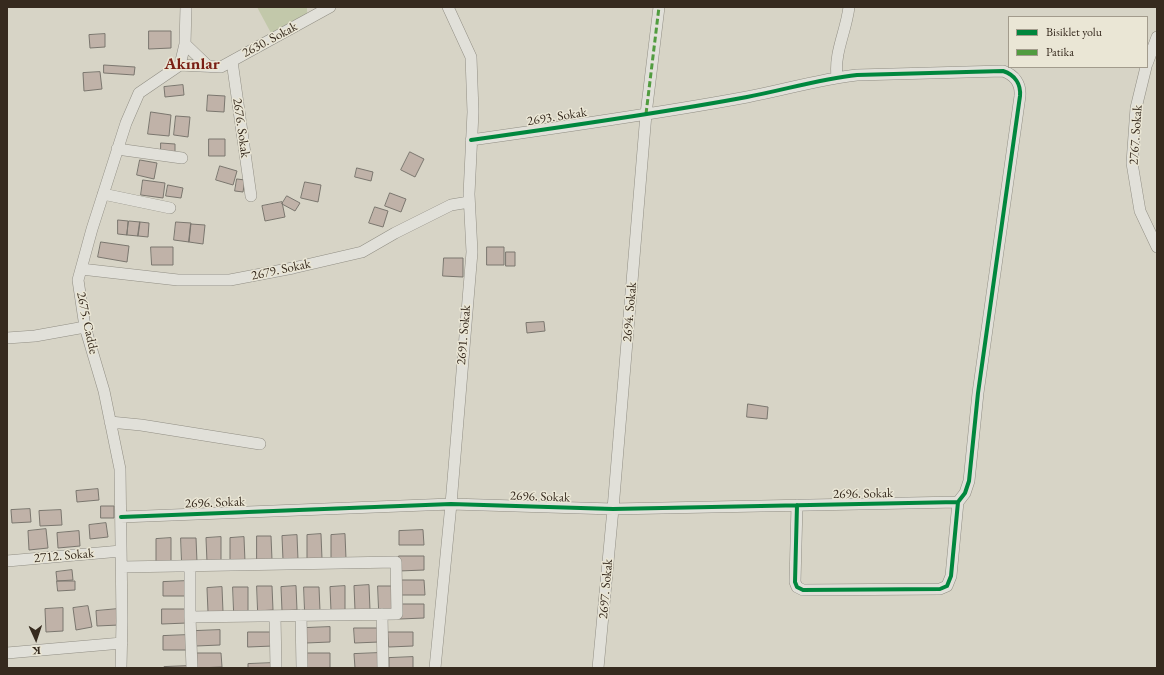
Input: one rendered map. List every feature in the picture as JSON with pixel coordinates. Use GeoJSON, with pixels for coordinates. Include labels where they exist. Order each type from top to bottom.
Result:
{"type":"FeatureCollection","features":[{"type":"Feature","properties":{"kind":"street"},"geometry":{"type":"LineString","coordinates":[[180,65],[186,44],[186,7]]}},
{"type":"Feature","properties":{"kind":"street","name":"2630. Sokak"},"geometry":{"type":"LineString","coordinates":[[180,65],[221,67],[330,7]]}},
{"type":"Feature","properties":{"kind":"street","name":"2691. Sokak"},"geometry":{"type":"LineString","coordinates":[[434,668],[451,504],[472,252],[469,202],[473,112],[471,57],[448,7]]}},
{"type":"Feature","properties":{"kind":"street","name":"2694. Sokak"},"geometry":{"type":"LineString","coordinates":[[613,509],[646,114],[659,7]]}},
{"type":"Feature","properties":{"kind":"street"},"geometry":{"type":"LineString","coordinates":[[837,77],[836,58],[849,7]]}},
{"type":"Feature","properties":{"kind":"street","name":"2767. Sokak"},"geometry":{"type":"LineString","coordinates":[[1148,63],[1157,37]]}},
{"type":"Feature","properties":{"kind":"street"},"geometry":{"type":"LineString","coordinates":[[186,44],[209,67]]}},
{"type":"Feature","properties":{"kind":"street","name":"2676. Sokak"},"geometry":{"type":"LineString","coordinates":[[232,61],[251,196]]}},
{"type":"Feature","properties":{"kind":"street","name":"2675. Cadde"},"geometry":{"type":"LineString","coordinates":[[121,668],[122,567],[120,469],[104,391],[85,327],[78,280],[117,149],[139,93],[180,65]]}},
{"type":"Feature","properties":{"kind":"street","name":"2767. Sokak"},"geometry":{"type":"LineString","coordinates":[[1146,68],[1136,108],[1132,163],[1140,212],[1157,246]]}},
{"type":"Feature","properties":{"kind":"street","name":"2693. Sokak"},"geometry":{"type":"LineString","coordinates":[[472,140],[748,97],[837,77],[857,75],[1003,71],[1012,76],[1016,79],[1020,88],[1017,119],[978,393],[969,481],[965,493],[958,502]]}},
{"type":"Feature","properties":{"kind":"street"},"geometry":{"type":"LineString","coordinates":[[117,149],[182,158]]}},
{"type":"Feature","properties":{"kind":"street"},"geometry":{"type":"LineString","coordinates":[[103,194],[170,208]]}},
{"type":"Feature","properties":{"kind":"street","name":"2679. Sokak"},"geometry":{"type":"LineString","coordinates":[[81,269],[178,280],[230,280],[293,268],[362,252],[395,233],[451,205],[469,202]]}},
{"type":"Feature","properties":{"kind":"street"},"geometry":{"type":"LineString","coordinates":[[7,338],[35,336],[85,327]]}},
{"type":"Feature","properties":{"kind":"street"},"geometry":{"type":"LineString","coordinates":[[110,422],[142,425],[260,444]]}},
{"type":"Feature","properties":{"kind":"street"},"geometry":{"type":"LineString","coordinates":[[797,505],[795,582],[799,589],[940,589],[947,586],[951,576],[958,502]]}},
{"type":"Feature","properties":{"kind":"street","name":"2696. Sokak"},"geometry":{"type":"LineString","coordinates":[[121,517],[451,504],[613,509],[958,502]]}},
{"type":"Feature","properties":{"kind":"street","name":"2697. Sokak"},"geometry":{"type":"LineString","coordinates":[[598,668],[613,509]]}},
{"type":"Feature","properties":{"kind":"street","name":"2712. Sokak"},"geometry":{"type":"LineString","coordinates":[[7,561],[121,551]]}},
{"type":"Feature","properties":{"kind":"street"},"geometry":{"type":"LineString","coordinates":[[122,567],[396,562],[397,614],[190,617]]}},
{"type":"Feature","properties":{"kind":"street"},"geometry":{"type":"LineString","coordinates":[[190,566],[192,668]]}},
{"type":"Feature","properties":{"kind":"street"},"geometry":{"type":"LineString","coordinates":[[382,614],[384,668]]}},
{"type":"Feature","properties":{"kind":"street"},"geometry":{"type":"LineString","coordinates":[[301,615],[302,668]]}},
{"type":"Feature","properties":{"kind":"street"},"geometry":{"type":"LineString","coordinates":[[275,616],[276,668]]}},
{"type":"Feature","properties":{"kind":"street"},"geometry":{"type":"LineString","coordinates":[[7,653],[122,643]]}},
{"type":"Feature","properties":{"kind":"green space"},"geometry":{"type":"Polygon","coordinates":[[[257,7],[307,7],[307,15],[271,33],[257,7]]]}},
{"type":"Feature","properties":{"kind":"building"},"geometry":{"type":"Polygon","coordinates":[[[149,31],[171,31],[171,48],[149,49],[149,31]]]}},
{"type":"Feature","properties":{"kind":"building"},"geometry":{"type":"Polygon","coordinates":[[[105,34],[105,47],[90,48],[89,35],[105,34]]]}},
{"type":"Feature","properties":{"kind":"building"},"geometry":{"type":"Polygon","coordinates":[[[104,65],[135,67],[134,75],[104,73],[104,65]]]}},
{"type":"Feature","properties":{"kind":"building"},"geometry":{"type":"Polygon","coordinates":[[[100,72],[102,89],[84,91],[83,73],[100,72]]]}},
{"type":"Feature","properties":{"kind":"building"},"geometry":{"type":"Polygon","coordinates":[[[183,85],[184,95],[165,97],[164,87],[183,85]]]}},
{"type":"Feature","properties":{"kind":"building"},"geometry":{"type":"Polygon","coordinates":[[[208,95],[225,96],[224,112],[207,111],[208,95]]]}},
{"type":"Feature","properties":{"kind":"building"},"geometry":{"type":"Polygon","coordinates":[[[151,112],[171,115],[169,136],[148,134],[151,112]]]}},
{"type":"Feature","properties":{"kind":"building"},"geometry":{"type":"Polygon","coordinates":[[[176,116],[190,117],[188,137],[174,135],[176,116]]]}},
{"type":"Feature","properties":{"kind":"building"},"geometry":{"type":"Polygon","coordinates":[[[209,139],[225,139],[225,156],[209,156],[209,139]]]}},
{"type":"Feature","properties":{"kind":"building"},"geometry":{"type":"Polygon","coordinates":[[[161,143],[175,144],[175,155],[161,154],[161,143]]]}},
{"type":"Feature","properties":{"kind":"building"},"geometry":{"type":"Polygon","coordinates":[[[410,152],[424,159],[415,177],[401,170],[410,152]]]}},
{"type":"Feature","properties":{"kind":"building"},"geometry":{"type":"Polygon","coordinates":[[[140,160],[157,163],[154,179],[137,175],[140,160]]]}},
{"type":"Feature","properties":{"kind":"building"},"geometry":{"type":"Polygon","coordinates":[[[220,166],[237,171],[233,185],[216,180],[220,166]]]}},
{"type":"Feature","properties":{"kind":"building"},"geometry":{"type":"Polygon","coordinates":[[[357,168],[373,172],[371,181],[355,177],[357,168]]]}},
{"type":"Feature","properties":{"kind":"building"},"geometry":{"type":"Polygon","coordinates":[[[237,179],[245,180],[243,192],[235,191],[237,179]]]}},
{"type":"Feature","properties":{"kind":"building"},"geometry":{"type":"Polygon","coordinates":[[[143,180],[165,183],[163,198],[141,195],[143,180]]]}},
{"type":"Feature","properties":{"kind":"building"},"geometry":{"type":"Polygon","coordinates":[[[305,182],[321,185],[318,202],[301,198],[305,182]]]}},
{"type":"Feature","properties":{"kind":"building"},"geometry":{"type":"Polygon","coordinates":[[[168,185],[183,188],[181,198],[166,196],[168,185]]]}},
{"type":"Feature","properties":{"kind":"building"},"geometry":{"type":"Polygon","coordinates":[[[390,193],[406,199],[401,212],[385,206],[390,193]]]}},
{"type":"Feature","properties":{"kind":"building"},"geometry":{"type":"Polygon","coordinates":[[[287,196],[300,203],[295,211],[282,204],[287,196]]]}},
{"type":"Feature","properties":{"kind":"building"},"geometry":{"type":"Polygon","coordinates":[[[282,202],[285,217],[265,221],[262,206],[282,202]]]}},
{"type":"Feature","properties":{"kind":"building"},"geometry":{"type":"Polygon","coordinates":[[[375,207],[388,211],[383,227],[369,223],[375,207]]]}},
{"type":"Feature","properties":{"kind":"building"},"geometry":{"type":"Polygon","coordinates":[[[118,220],[128,221],[127,235],[118,234],[118,220]]]}},
{"type":"Feature","properties":{"kind":"building"},"geometry":{"type":"Polygon","coordinates":[[[129,221],[140,222],[138,236],[127,235],[129,221]]]}},
{"type":"Feature","properties":{"kind":"building"},"geometry":{"type":"Polygon","coordinates":[[[140,222],[149,223],[148,237],[138,236],[140,222]]]}},
{"type":"Feature","properties":{"kind":"building"},"geometry":{"type":"Polygon","coordinates":[[[176,222],[191,223],[189,242],[174,240],[176,222]]]}},
{"type":"Feature","properties":{"kind":"building"},"geometry":{"type":"Polygon","coordinates":[[[191,224],[205,225],[203,244],[189,242],[191,224]]]}},
{"type":"Feature","properties":{"kind":"building"},"geometry":{"type":"Polygon","coordinates":[[[101,242],[129,246],[127,262],[98,257],[101,242]]]}},
{"type":"Feature","properties":{"kind":"building"},"geometry":{"type":"Polygon","coordinates":[[[151,247],[173,247],[173,265],[152,265],[151,247]]]}},
{"type":"Feature","properties":{"kind":"building"},"geometry":{"type":"Polygon","coordinates":[[[487,247],[504,247],[504,265],[487,265],[487,247]]]}},
{"type":"Feature","properties":{"kind":"building"},"geometry":{"type":"Polygon","coordinates":[[[506,252],[515,252],[515,266],[506,266],[506,252]]]}},
{"type":"Feature","properties":{"kind":"building"},"geometry":{"type":"Polygon","coordinates":[[[444,258],[463,258],[463,277],[443,276],[444,258]]]}},
{"type":"Feature","properties":{"kind":"building"},"geometry":{"type":"Polygon","coordinates":[[[544,322],[545,331],[527,333],[526,323],[544,322]]]}},
{"type":"Feature","properties":{"kind":"building"},"geometry":{"type":"Polygon","coordinates":[[[748,404],[768,407],[767,419],[747,417],[748,404]]]}},
{"type":"Feature","properties":{"kind":"building"},"geometry":{"type":"Polygon","coordinates":[[[98,489],[99,500],[77,502],[76,491],[98,489]]]}},
{"type":"Feature","properties":{"kind":"building"},"geometry":{"type":"Polygon","coordinates":[[[101,506],[114,506],[114,518],[101,518],[101,506]]]}},
{"type":"Feature","properties":{"kind":"building"},"geometry":{"type":"Polygon","coordinates":[[[30,509],[31,522],[12,523],[11,510],[30,509]]]}},
{"type":"Feature","properties":{"kind":"building"},"geometry":{"type":"Polygon","coordinates":[[[61,510],[62,525],[40,526],[39,511],[61,510]]]}},
{"type":"Feature","properties":{"kind":"building"},"geometry":{"type":"Polygon","coordinates":[[[106,523],[108,537],[90,539],[89,525],[106,523]]]}},
{"type":"Feature","properties":{"kind":"building"},"geometry":{"type":"Polygon","coordinates":[[[46,529],[48,548],[29,550],[28,531],[46,529]]]}},
{"type":"Feature","properties":{"kind":"building"},"geometry":{"type":"Polygon","coordinates":[[[423,530],[424,545],[399,545],[399,531],[423,530]]]}},
{"type":"Feature","properties":{"kind":"building"},"geometry":{"type":"Polygon","coordinates":[[[79,531],[80,546],[58,548],[57,533],[79,531]]]}},
{"type":"Feature","properties":{"kind":"building"},"geometry":{"type":"Polygon","coordinates":[[[321,534],[322,559],[307,559],[307,535],[321,534]]]}},
{"type":"Feature","properties":{"kind":"building"},"geometry":{"type":"Polygon","coordinates":[[[345,534],[346,559],[331,559],[331,535],[345,534]]]}},
{"type":"Feature","properties":{"kind":"building"},"geometry":{"type":"Polygon","coordinates":[[[297,535],[298,560],[283,560],[282,536],[297,535]]]}},
{"type":"Feature","properties":{"kind":"building"},"geometry":{"type":"Polygon","coordinates":[[[257,536],[271,536],[272,560],[257,560],[257,536]]]}},
{"type":"Feature","properties":{"kind":"building"},"geometry":{"type":"Polygon","coordinates":[[[221,537],[221,561],[207,562],[206,538],[221,537]]]}},
{"type":"Feature","properties":{"kind":"building"},"geometry":{"type":"Polygon","coordinates":[[[244,537],[245,562],[230,562],[230,538],[244,537]]]}},
{"type":"Feature","properties":{"kind":"building"},"geometry":{"type":"Polygon","coordinates":[[[171,538],[171,563],[156,563],[156,539],[171,538]]]}},
{"type":"Feature","properties":{"kind":"building"},"geometry":{"type":"Polygon","coordinates":[[[181,538],[196,538],[197,562],[182,563],[181,538]]]}},
{"type":"Feature","properties":{"kind":"building"},"geometry":{"type":"Polygon","coordinates":[[[399,556],[424,556],[424,570],[399,571],[399,556]]]}},
{"type":"Feature","properties":{"kind":"building"},"geometry":{"type":"Polygon","coordinates":[[[72,570],[73,580],[57,581],[56,572],[72,570]]]}},
{"type":"Feature","properties":{"kind":"building"},"geometry":{"type":"Polygon","coordinates":[[[400,580],[424,580],[425,595],[400,595],[400,580]]]}},
{"type":"Feature","properties":{"kind":"building"},"geometry":{"type":"Polygon","coordinates":[[[57,581],[75,581],[75,590],[58,591],[57,581]]]}},
{"type":"Feature","properties":{"kind":"building"},"geometry":{"type":"Polygon","coordinates":[[[187,581],[187,596],[163,596],[163,582],[187,581]]]}},
{"type":"Feature","properties":{"kind":"building"},"geometry":{"type":"Polygon","coordinates":[[[369,585],[370,610],[355,610],[354,586],[369,585]]]}},
{"type":"Feature","properties":{"kind":"building"},"geometry":{"type":"Polygon","coordinates":[[[257,586],[272,586],[273,610],[258,611],[257,586]]]}},
{"type":"Feature","properties":{"kind":"building"},"geometry":{"type":"Polygon","coordinates":[[[296,586],[297,610],[282,611],[281,587],[296,586]]]}},
{"type":"Feature","properties":{"kind":"building"},"geometry":{"type":"Polygon","coordinates":[[[345,586],[345,611],[331,611],[330,587],[345,586]]]}},
{"type":"Feature","properties":{"kind":"building"},"geometry":{"type":"Polygon","coordinates":[[[378,586],[393,586],[394,610],[379,610],[378,586]]]}},
{"type":"Feature","properties":{"kind":"building"},"geometry":{"type":"Polygon","coordinates":[[[222,587],[223,612],[208,612],[207,588],[222,587]]]}},
{"type":"Feature","properties":{"kind":"building"},"geometry":{"type":"Polygon","coordinates":[[[233,587],[248,587],[248,611],[234,612],[233,587]]]}},
{"type":"Feature","properties":{"kind":"building"},"geometry":{"type":"Polygon","coordinates":[[[304,587],[319,587],[320,611],[305,612],[304,587]]]}},
{"type":"Feature","properties":{"kind":"building"},"geometry":{"type":"Polygon","coordinates":[[[400,604],[424,604],[424,618],[400,619],[400,604]]]}},
{"type":"Feature","properties":{"kind":"building"},"geometry":{"type":"Polygon","coordinates":[[[88,606],[92,627],[76,630],[73,608],[88,606]]]}},
{"type":"Feature","properties":{"kind":"building"},"geometry":{"type":"Polygon","coordinates":[[[63,608],[63,631],[46,632],[45,609],[63,608]]]}},
{"type":"Feature","properties":{"kind":"building"},"geometry":{"type":"Polygon","coordinates":[[[118,609],[119,625],[97,626],[96,611],[118,609]]]}},
{"type":"Feature","properties":{"kind":"building"},"geometry":{"type":"Polygon","coordinates":[[[162,609],[187,609],[187,623],[162,624],[162,609]]]}},
{"type":"Feature","properties":{"kind":"building"},"geometry":{"type":"Polygon","coordinates":[[[330,627],[330,642],[306,643],[305,628],[330,627]]]}},
{"type":"Feature","properties":{"kind":"building"},"geometry":{"type":"Polygon","coordinates":[[[354,628],[379,628],[379,642],[355,643],[354,628]]]}},
{"type":"Feature","properties":{"kind":"building"},"geometry":{"type":"Polygon","coordinates":[[[220,630],[220,645],[196,646],[195,631],[220,630]]]}},
{"type":"Feature","properties":{"kind":"building"},"geometry":{"type":"Polygon","coordinates":[[[248,632],[272,632],[273,646],[248,647],[248,632]]]}},
{"type":"Feature","properties":{"kind":"building"},"geometry":{"type":"Polygon","coordinates":[[[388,632],[413,632],[413,646],[389,647],[388,632]]]}},
{"type":"Feature","properties":{"kind":"building"},"geometry":{"type":"Polygon","coordinates":[[[188,635],[188,650],[163,650],[163,636],[188,635]]]}},
{"type":"Feature","properties":{"kind":"building"},"geometry":{"type":"Polygon","coordinates":[[[197,653],[221,653],[222,667],[197,668],[197,653]]]}},
{"type":"Feature","properties":{"kind":"building"},"geometry":{"type":"Polygon","coordinates":[[[306,653],[330,653],[330,668],[306,668],[306,653]]]}},
{"type":"Feature","properties":{"kind":"building"},"geometry":{"type":"Polygon","coordinates":[[[379,653],[379,668],[355,668],[354,654],[379,653]]]}},
{"type":"Feature","properties":{"kind":"building"},"geometry":{"type":"Polygon","coordinates":[[[413,657],[413,668],[389,668],[389,658],[413,657]]]}},
{"type":"Feature","properties":{"kind":"building"},"geometry":{"type":"Polygon","coordinates":[[[273,663],[273,668],[248,668],[248,664],[273,663]]]}},
{"type":"Feature","properties":{"kind":"building"},"geometry":{"type":"Polygon","coordinates":[[[189,666],[189,668],[164,668],[164,667],[189,666]]]}},
{"type":"Feature","properties":{"kind":"marked path"},"geometry":{"type":"LineString","coordinates":[[646,114],[659,7]]}},
{"type":"Feature","properties":{"kind":"cycle path"},"geometry":{"type":"LineString","coordinates":[[471,140],[678,109],[747,97],[829,79],[857,75],[1003,71],[1011,75],[1016,80],[1020,96],[978,393],[969,481],[965,493],[958,502],[951,576],[947,586],[940,589],[803,590],[797,587],[795,582],[797,505]]}},
{"type":"Feature","properties":{"kind":"cycle path"},"geometry":{"type":"LineString","coordinates":[[121,517],[451,504],[613,509],[958,502]]}},
{"type":"Feature","properties":{"kind":"district","name":"Akınlar"},"geometry":{"type":"Point","coordinates":[192,64]}}]}
